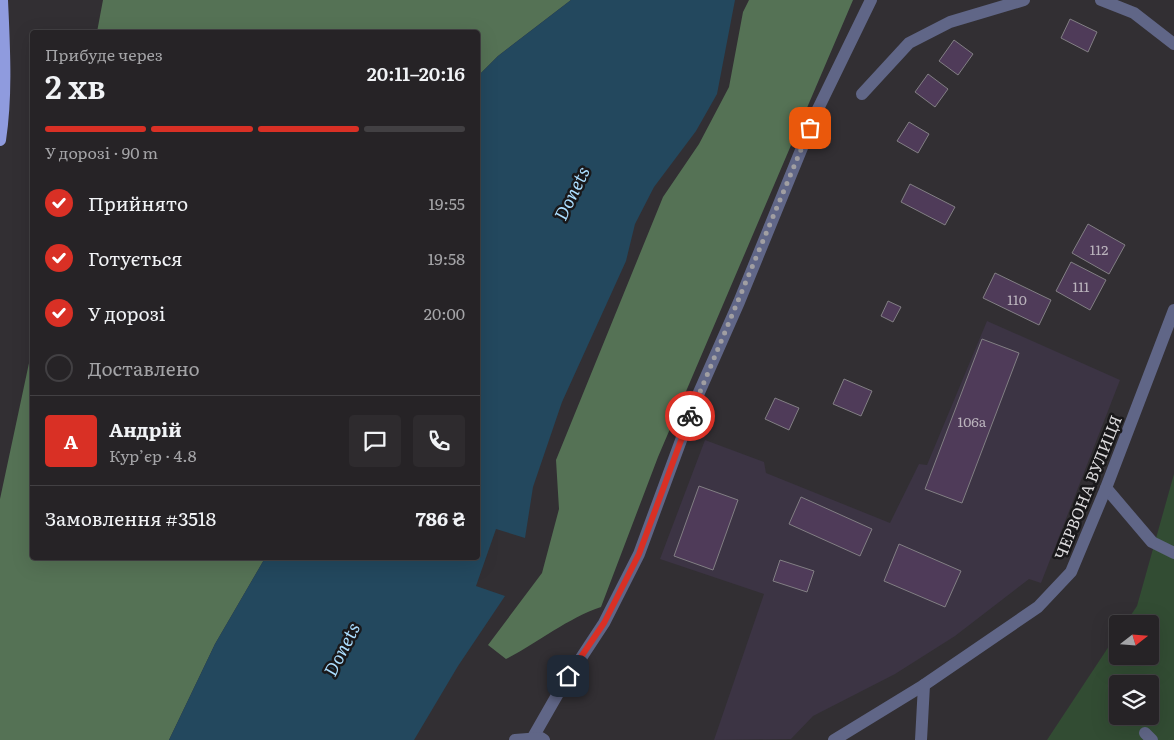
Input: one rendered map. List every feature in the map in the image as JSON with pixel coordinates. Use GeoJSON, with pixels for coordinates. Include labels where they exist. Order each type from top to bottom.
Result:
{"type":"FeatureCollection","features":[{"type":"Feature","properties":{"kind":"main road"},"geometry":{"type":"LineString","coordinates":[[0,140],[3,120],[4,50],[2,0]]}},
{"type":"Feature","properties":{"kind":"street"},"geometry":{"type":"LineString","coordinates":[[515,740],[538,739],[560,690],[604,623],[639,554],[697,397],[739,302],[817,111],[871,0]]}},
{"type":"Feature","properties":{"kind":"street"},"geometry":{"type":"LineString","coordinates":[[862,94],[909,43],[950,22],[1024,0]]}},
{"type":"Feature","properties":{"kind":"street"},"geometry":{"type":"LineString","coordinates":[[1101,0],[1134,13],[1174,44]]}},
{"type":"Feature","properties":{"kind":"street","name":"ЧЕРВОНА ВУЛИЦЯ"},"geometry":{"type":"LineString","coordinates":[[834,740],[924,685],[1038,607],[1071,572],[1106,488],[1174,310]]}},
{"type":"Feature","properties":{"kind":"street"},"geometry":{"type":"LineString","coordinates":[[1106,488],[1152,542],[1174,553]]}},
{"type":"Feature","properties":{"kind":"street"},"geometry":{"type":"LineString","coordinates":[[921,740],[924,685]]}},
{"type":"Feature","properties":{"kind":"shaded area"},"geometry":{"type":"Polygon","coordinates":[[[987,321],[1120,380],[1041,583],[1029,579],[955,636],[895,674],[813,716],[791,739],[714,740],[764,594],[660,559],[705,440],[764,462],[766,473],[890,523],[919,464],[927,465],[987,321]]]}},
{"type":"Feature","properties":{"kind":"green space"},"geometry":{"type":"Polygon","coordinates":[[[103,0],[571,0],[498,56],[480,74],[480,30],[97,30],[103,0]]]}},
{"type":"Feature","properties":{"kind":"green space"},"geometry":{"type":"Polygon","coordinates":[[[749,0],[853,0],[658,457],[601,607],[564,624],[506,659],[488,645],[542,573],[559,509],[556,460],[663,197],[699,144],[729,87],[743,12],[749,0]]]}},
{"type":"Feature","properties":{"kind":"green space"},"geometry":{"type":"Polygon","coordinates":[[[30,358],[30,560],[264,560],[215,644],[169,740],[0,740],[0,499],[30,358]]]}},
{"type":"Feature","properties":{"kind":"green space"},"geometry":{"type":"Polygon","coordinates":[[[1174,474],[1174,740],[1047,740],[1109,646],[1109,665],[1159,665],[1159,615],[1131,615],[1137,606],[1174,474]]]}},
{"type":"Feature","properties":{"kind":"water","name":"Donets"},"geometry":{"type":"Polygon","coordinates":[[[571,0],[735,0],[717,94],[696,131],[654,187],[635,224],[626,261],[562,402],[533,487],[525,538],[496,529],[476,586],[505,596],[458,666],[414,740],[169,740],[215,644],[264,560],[480,560],[480,74],[498,56],[571,0]]]}},
{"type":"Feature","properties":{"kind":"building"},"geometry":{"type":"Polygon","coordinates":[[[1070,19],[1097,32],[1088,52],[1061,38],[1070,19]]]}},
{"type":"Feature","properties":{"kind":"building"},"geometry":{"type":"Polygon","coordinates":[[[954,40],[973,54],[958,75],[939,61],[954,40]]]}},
{"type":"Feature","properties":{"kind":"building"},"geometry":{"type":"Polygon","coordinates":[[[928,74],[948,89],[935,107],[915,92],[928,74]]]}},
{"type":"Feature","properties":{"kind":"building"},"geometry":{"type":"Polygon","coordinates":[[[909,122],[929,134],[918,153],[897,141],[909,122]]]}},
{"type":"Feature","properties":{"kind":"building"},"geometry":{"type":"Polygon","coordinates":[[[910,184],[955,207],[945,225],[901,202],[910,184]]]}},
{"type":"Feature","properties":{"kind":"building"},"geometry":{"type":"Polygon","coordinates":[[[1088,224],[1125,245],[1109,274],[1072,253],[1088,224]]]}},
{"type":"Feature","properties":{"kind":"building"},"geometry":{"type":"Polygon","coordinates":[[[1071,262],[1106,280],[1090,310],[1056,291],[1071,262]]]}},
{"type":"Feature","properties":{"kind":"building"},"geometry":{"type":"Polygon","coordinates":[[[995,273],[1051,300],[1039,325],[983,298],[995,273]]]}},
{"type":"Feature","properties":{"kind":"building"},"geometry":{"type":"Polygon","coordinates":[[[888,301],[901,307],[893,322],[881,316],[888,301]]]}},
{"type":"Feature","properties":{"kind":"building"},"geometry":{"type":"Polygon","coordinates":[[[982,339],[1019,353],[962,503],[925,489],[982,339]]]}},
{"type":"Feature","properties":{"kind":"building"},"geometry":{"type":"Polygon","coordinates":[[[844,379],[872,391],[861,416],[833,404],[844,379]]]}},
{"type":"Feature","properties":{"kind":"building"},"geometry":{"type":"Polygon","coordinates":[[[775,398],[799,408],[789,430],[765,419],[775,398]]]}},
{"type":"Feature","properties":{"kind":"building"},"geometry":{"type":"Polygon","coordinates":[[[699,486],[738,500],[713,570],[674,556],[699,486]]]}},
{"type":"Feature","properties":{"kind":"building"},"geometry":{"type":"Polygon","coordinates":[[[801,497],[872,529],[860,556],[789,524],[801,497]]]}},
{"type":"Feature","properties":{"kind":"building"},"geometry":{"type":"Polygon","coordinates":[[[899,544],[961,571],[945,607],[884,581],[899,544]]]}},
{"type":"Feature","properties":{"kind":"building"},"geometry":{"type":"Polygon","coordinates":[[[780,560],[814,571],[807,592],[773,581],[780,560]]]}},
{"type":"Feature","properties":{"kind":"way so far"},"geometry":{"type":"LineString","coordinates":[[690,416],[810,128]]}},
{"type":"Feature","properties":{"kind":"route"},"geometry":{"type":"LineString","coordinates":[[568,676],[604,623],[639,554],[690,416]]}}]}
